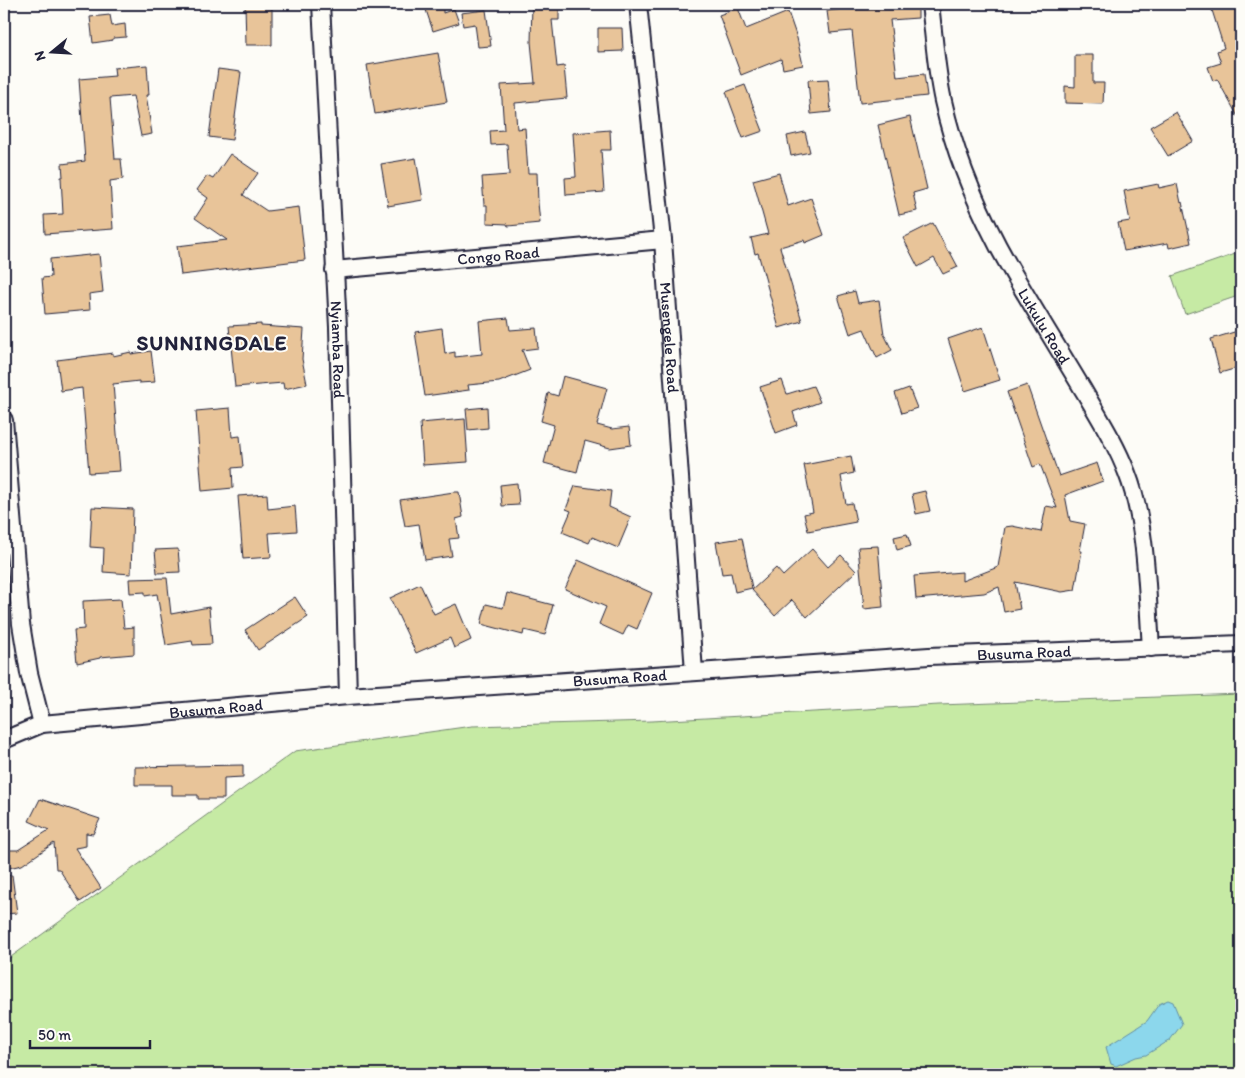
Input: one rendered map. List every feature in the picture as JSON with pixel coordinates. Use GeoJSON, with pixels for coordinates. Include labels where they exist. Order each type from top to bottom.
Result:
{"type":"FeatureCollection","features":[{"type":"Feature","properties":{"kind":"street","name":"Nyiamba Road"},"geometry":{"type":"LineString","coordinates":[[321,4],[338,326],[348,696]]}},
{"type":"Feature","properties":{"kind":"street","name":"Musengele Road"},"geometry":{"type":"LineString","coordinates":[[638,4],[663,240],[694,672]]}},
{"type":"Feature","properties":{"kind":"street","name":"Lukulu Road"},"geometry":{"type":"LineString","coordinates":[[930,4],[943,100],[954,142],[968,180],[999,247],[1110,435],[1127,473],[1140,527],[1146,573],[1151,648]]}},
{"type":"Feature","properties":{"kind":"street","name":"Congo Road"},"geometry":{"type":"LineString","coordinates":[[334,270],[663,240]]}},
{"type":"Feature","properties":{"kind":"street"},"geometry":{"type":"LineString","coordinates":[[4,420],[21,624],[29,673],[42,724]]}},
{"type":"Feature","properties":{"kind":"street","name":"Busuma Road"},"geometry":{"type":"LineString","coordinates":[[4,740],[42,724],[348,696],[929,656],[1241,644]]}},
{"type":"Feature","properties":{"kind":"green space"},"geometry":{"type":"Polygon","coordinates":[[[1241,252],[1241,295],[1185,314],[1172,276],[1241,252]]]}},
{"type":"Feature","properties":{"kind":"green space"},"geometry":{"type":"Polygon","coordinates":[[[1241,694],[1241,1074],[4,1074],[4,962],[295,751],[472,726],[652,721],[939,705],[1241,694]]]}},
{"type":"Feature","properties":{"kind":"water"},"geometry":{"type":"Polygon","coordinates":[[[1168,1000],[1173,1002],[1182,1024],[1170,1040],[1146,1055],[1136,1057],[1116,1066],[1111,1064],[1106,1047],[1147,1021],[1159,1004],[1168,1000]]]}},
{"type":"Feature","properties":{"kind":"building"},"geometry":{"type":"Polygon","coordinates":[[[245,4],[272,4],[272,45],[246,45],[245,4]]]}},
{"type":"Feature","properties":{"kind":"building"},"geometry":{"type":"Polygon","coordinates":[[[424,4],[443,4],[443,13],[454,9],[459,23],[433,31],[424,4]]]}},
{"type":"Feature","properties":{"kind":"building"},"geometry":{"type":"Polygon","coordinates":[[[532,4],[559,4],[559,20],[552,20],[557,67],[564,66],[567,98],[515,103],[517,129],[525,128],[528,173],[537,173],[540,223],[508,226],[507,224],[487,223],[487,205],[484,205],[482,177],[509,175],[507,144],[491,145],[490,131],[504,130],[501,85],[535,83],[531,42],[532,4]]]}},
{"type":"Feature","properties":{"kind":"building"},"geometry":{"type":"Polygon","coordinates":[[[889,4],[918,4],[918,18],[890,20],[897,77],[924,74],[927,96],[860,103],[852,31],[830,33],[827,11],[889,4]]]}},
{"type":"Feature","properties":{"kind":"building"},"geometry":{"type":"Polygon","coordinates":[[[1210,4],[1241,4],[1241,122],[1217,79],[1213,81],[1208,67],[1221,63],[1217,51],[1224,48],[1210,4]]]}},
{"type":"Feature","properties":{"kind":"building"},"geometry":{"type":"Polygon","coordinates":[[[738,8],[746,29],[788,12],[797,38],[803,65],[783,69],[781,59],[741,75],[719,15],[738,8]]]}},
{"type":"Feature","properties":{"kind":"building"},"geometry":{"type":"Polygon","coordinates":[[[486,10],[491,46],[478,47],[475,24],[463,26],[461,13],[486,10]]]}},
{"type":"Feature","properties":{"kind":"building"},"geometry":{"type":"Polygon","coordinates":[[[110,15],[112,26],[125,24],[126,37],[93,43],[90,17],[110,15]]]}},
{"type":"Feature","properties":{"kind":"building"},"geometry":{"type":"Polygon","coordinates":[[[598,28],[622,28],[623,51],[598,52],[598,28]]]}},
{"type":"Feature","properties":{"kind":"building"},"geometry":{"type":"Polygon","coordinates":[[[438,53],[447,102],[375,114],[367,65],[438,53]]]}},
{"type":"Feature","properties":{"kind":"building"},"geometry":{"type":"Polygon","coordinates":[[[1075,55],[1093,55],[1093,83],[1104,83],[1103,104],[1065,103],[1065,86],[1075,87],[1075,55]]]}},
{"type":"Feature","properties":{"kind":"building"},"geometry":{"type":"Polygon","coordinates":[[[147,65],[149,95],[146,95],[152,134],[141,136],[133,96],[110,98],[115,159],[121,159],[123,179],[110,181],[113,229],[45,234],[44,215],[63,214],[62,164],[85,161],[79,79],[115,76],[114,68],[147,65]]]}},
{"type":"Feature","properties":{"kind":"building"},"geometry":{"type":"Polygon","coordinates":[[[218,69],[241,72],[232,140],[209,137],[218,69]]]}},
{"type":"Feature","properties":{"kind":"building"},"geometry":{"type":"Polygon","coordinates":[[[828,79],[831,112],[811,114],[808,80],[828,79]]]}},
{"type":"Feature","properties":{"kind":"building"},"geometry":{"type":"Polygon","coordinates":[[[745,85],[763,131],[743,138],[726,92],[745,85]]]}},
{"type":"Feature","properties":{"kind":"building"},"geometry":{"type":"Polygon","coordinates":[[[1176,112],[1193,141],[1168,156],[1150,127],[1176,112]]]}},
{"type":"Feature","properties":{"kind":"building"},"geometry":{"type":"Polygon","coordinates":[[[910,117],[927,189],[913,193],[917,211],[899,215],[878,125],[910,117]]]}},
{"type":"Feature","properties":{"kind":"building"},"geometry":{"type":"Polygon","coordinates":[[[610,130],[611,150],[601,150],[604,192],[566,195],[565,178],[576,177],[573,133],[610,130]]]}},
{"type":"Feature","properties":{"kind":"building"},"geometry":{"type":"Polygon","coordinates":[[[805,132],[810,152],[791,156],[787,136],[805,132]]]}},
{"type":"Feature","properties":{"kind":"building"},"geometry":{"type":"Polygon","coordinates":[[[230,154],[258,173],[243,195],[267,211],[299,207],[305,260],[181,275],[177,246],[227,240],[195,218],[208,198],[197,190],[207,176],[213,179],[230,154]]]}},
{"type":"Feature","properties":{"kind":"building"},"geometry":{"type":"Polygon","coordinates":[[[416,158],[423,200],[388,206],[381,164],[416,158]]]}},
{"type":"Feature","properties":{"kind":"building"},"geometry":{"type":"Polygon","coordinates":[[[779,173],[788,206],[811,198],[824,235],[805,243],[804,240],[780,247],[802,321],[779,328],[758,253],[755,254],[751,238],[768,234],[753,180],[779,173]]]}},
{"type":"Feature","properties":{"kind":"building"},"geometry":{"type":"Polygon","coordinates":[[[1158,184],[1159,188],[1177,184],[1191,243],[1169,248],[1168,243],[1124,251],[1118,223],[1130,221],[1124,191],[1158,184]]]}},
{"type":"Feature","properties":{"kind":"building"},"geometry":{"type":"Polygon","coordinates":[[[933,223],[958,267],[943,274],[934,258],[918,267],[903,238],[933,223]]]}},
{"type":"Feature","properties":{"kind":"building"},"geometry":{"type":"Polygon","coordinates":[[[99,254],[103,292],[89,294],[90,310],[45,314],[42,278],[51,277],[50,259],[99,254]]]}},
{"type":"Feature","properties":{"kind":"building"},"geometry":{"type":"Polygon","coordinates":[[[855,291],[858,303],[879,300],[884,334],[892,350],[877,358],[864,329],[850,334],[838,296],[855,291]]]}},
{"type":"Feature","properties":{"kind":"building"},"geometry":{"type":"Polygon","coordinates":[[[508,318],[510,330],[536,328],[538,348],[522,350],[530,370],[499,382],[468,385],[469,390],[425,396],[415,332],[442,328],[445,354],[455,352],[455,357],[482,354],[479,321],[508,318]]]}},
{"type":"Feature","properties":{"kind":"building"},"geometry":{"type":"Polygon","coordinates":[[[261,324],[261,326],[304,329],[302,359],[307,384],[284,389],[283,383],[235,387],[229,326],[261,324]]]}},
{"type":"Feature","properties":{"kind":"building"},"geometry":{"type":"Polygon","coordinates":[[[983,327],[1000,380],[965,391],[948,339],[983,327]]]}},
{"type":"Feature","properties":{"kind":"building"},"geometry":{"type":"Polygon","coordinates":[[[1241,330],[1241,367],[1220,373],[1211,339],[1241,330]]]}},
{"type":"Feature","properties":{"kind":"building"},"geometry":{"type":"Polygon","coordinates":[[[151,351],[155,382],[139,383],[139,381],[113,384],[120,471],[89,473],[82,388],[61,391],[57,360],[113,353],[113,356],[131,352],[131,354],[151,351]]]}},
{"type":"Feature","properties":{"kind":"building"},"geometry":{"type":"Polygon","coordinates":[[[563,376],[607,388],[597,425],[612,429],[629,427],[631,445],[610,448],[585,441],[577,472],[544,463],[554,425],[541,421],[548,393],[558,396],[563,376]]]}},
{"type":"Feature","properties":{"kind":"building"},"geometry":{"type":"Polygon","coordinates":[[[782,380],[787,394],[813,386],[820,402],[793,412],[797,425],[776,433],[760,387],[782,380]]]}},
{"type":"Feature","properties":{"kind":"building"},"geometry":{"type":"Polygon","coordinates":[[[1027,385],[1059,476],[1097,463],[1103,481],[1065,495],[1070,521],[1085,524],[1075,590],[1062,592],[1015,582],[1020,609],[1004,612],[999,587],[984,593],[916,599],[914,576],[962,572],[962,581],[998,567],[1005,527],[1012,526],[1041,532],[1046,506],[1057,508],[1040,464],[1033,467],[1007,392],[1027,385]]]}},
{"type":"Feature","properties":{"kind":"building"},"geometry":{"type":"Polygon","coordinates":[[[909,388],[917,408],[902,413],[895,393],[909,388]]]}},
{"type":"Feature","properties":{"kind":"building"},"geometry":{"type":"Polygon","coordinates":[[[487,407],[488,428],[468,430],[466,409],[487,407]]]}},
{"type":"Feature","properties":{"kind":"building"},"geometry":{"type":"Polygon","coordinates":[[[230,408],[232,437],[240,436],[243,467],[232,468],[233,488],[202,491],[196,411],[230,408]]]}},
{"type":"Feature","properties":{"kind":"building"},"geometry":{"type":"Polygon","coordinates":[[[465,419],[468,462],[423,465],[420,423],[465,419]]]}},
{"type":"Feature","properties":{"kind":"building"},"geometry":{"type":"Polygon","coordinates":[[[851,456],[854,473],[841,476],[846,504],[852,503],[856,522],[808,531],[804,514],[813,512],[804,465],[851,456]]]}},
{"type":"Feature","properties":{"kind":"building"},"geometry":{"type":"Polygon","coordinates":[[[517,483],[519,505],[502,506],[500,485],[517,483]]]}},
{"type":"Feature","properties":{"kind":"building"},"geometry":{"type":"Polygon","coordinates":[[[575,486],[611,491],[609,507],[631,517],[618,548],[592,537],[589,543],[562,532],[571,511],[566,509],[575,486]]]}},
{"type":"Feature","properties":{"kind":"building"},"geometry":{"type":"Polygon","coordinates":[[[925,491],[930,511],[916,514],[912,494],[925,491]]]}},
{"type":"Feature","properties":{"kind":"building"},"geometry":{"type":"Polygon","coordinates":[[[459,492],[463,517],[456,519],[459,538],[449,539],[452,556],[425,560],[419,524],[405,526],[400,500],[459,492]]]}},
{"type":"Feature","properties":{"kind":"building"},"geometry":{"type":"Polygon","coordinates":[[[267,494],[268,509],[295,506],[297,531],[269,533],[271,557],[243,559],[238,496],[267,494]]]}},
{"type":"Feature","properties":{"kind":"building"},"geometry":{"type":"Polygon","coordinates":[[[92,507],[133,509],[131,574],[103,572],[104,548],[90,547],[92,507]]]}},
{"type":"Feature","properties":{"kind":"building"},"geometry":{"type":"Polygon","coordinates":[[[907,534],[911,546],[897,550],[894,537],[907,534]]]}},
{"type":"Feature","properties":{"kind":"building"},"geometry":{"type":"Polygon","coordinates":[[[742,538],[752,588],[735,592],[731,573],[722,574],[716,542],[742,538]]]}},
{"type":"Feature","properties":{"kind":"building"},"geometry":{"type":"Polygon","coordinates":[[[878,546],[883,607],[864,609],[858,547],[878,546]]]}},
{"type":"Feature","properties":{"kind":"building"},"geometry":{"type":"Polygon","coordinates":[[[178,549],[180,572],[157,573],[155,550],[178,549]]]}},
{"type":"Feature","properties":{"kind":"building"},"geometry":{"type":"Polygon","coordinates":[[[812,549],[828,567],[841,555],[856,571],[807,617],[792,600],[775,616],[752,590],[776,568],[783,576],[812,549]]]}},
{"type":"Feature","properties":{"kind":"building"},"geometry":{"type":"Polygon","coordinates":[[[578,560],[652,593],[637,629],[628,625],[623,635],[599,624],[606,607],[565,589],[578,560]]]}},
{"type":"Feature","properties":{"kind":"building"},"geometry":{"type":"Polygon","coordinates":[[[167,578],[171,614],[209,607],[212,644],[193,645],[192,641],[166,645],[157,594],[145,596],[145,592],[130,593],[129,579],[167,578]]]}},
{"type":"Feature","properties":{"kind":"building"},"geometry":{"type":"Polygon","coordinates":[[[420,584],[434,614],[456,604],[471,640],[454,648],[450,638],[416,653],[390,598],[420,584]]]}},
{"type":"Feature","properties":{"kind":"building"},"geometry":{"type":"Polygon","coordinates":[[[507,593],[553,605],[545,635],[524,630],[523,635],[481,624],[486,604],[503,608],[507,593]]]}},
{"type":"Feature","properties":{"kind":"building"},"geometry":{"type":"Polygon","coordinates":[[[295,597],[308,617],[258,650],[245,630],[295,597]]]}},
{"type":"Feature","properties":{"kind":"building"},"geometry":{"type":"Polygon","coordinates":[[[121,599],[124,628],[134,627],[134,654],[100,657],[77,663],[74,630],[84,629],[83,601],[121,599]]]}},
{"type":"Feature","properties":{"kind":"building"},"geometry":{"type":"Polygon","coordinates":[[[243,765],[243,777],[224,778],[224,799],[198,799],[198,795],[172,795],[172,785],[135,785],[135,767],[243,765]]]}},
{"type":"Feature","properties":{"kind":"building"},"geometry":{"type":"Polygon","coordinates":[[[40,799],[100,819],[93,834],[86,833],[86,846],[75,848],[101,888],[80,902],[59,869],[56,869],[54,843],[22,865],[4,869],[4,850],[18,850],[49,830],[29,821],[40,799]]]}},
{"type":"Feature","properties":{"kind":"building"},"geometry":{"type":"Polygon","coordinates":[[[12,875],[17,913],[4,914],[4,876],[12,875]]]}},
{"type":"Feature","properties":{"kind":"district","name":"SUNNINGDALE"},"geometry":{"type":"Point","coordinates":[212,343]}}]}
